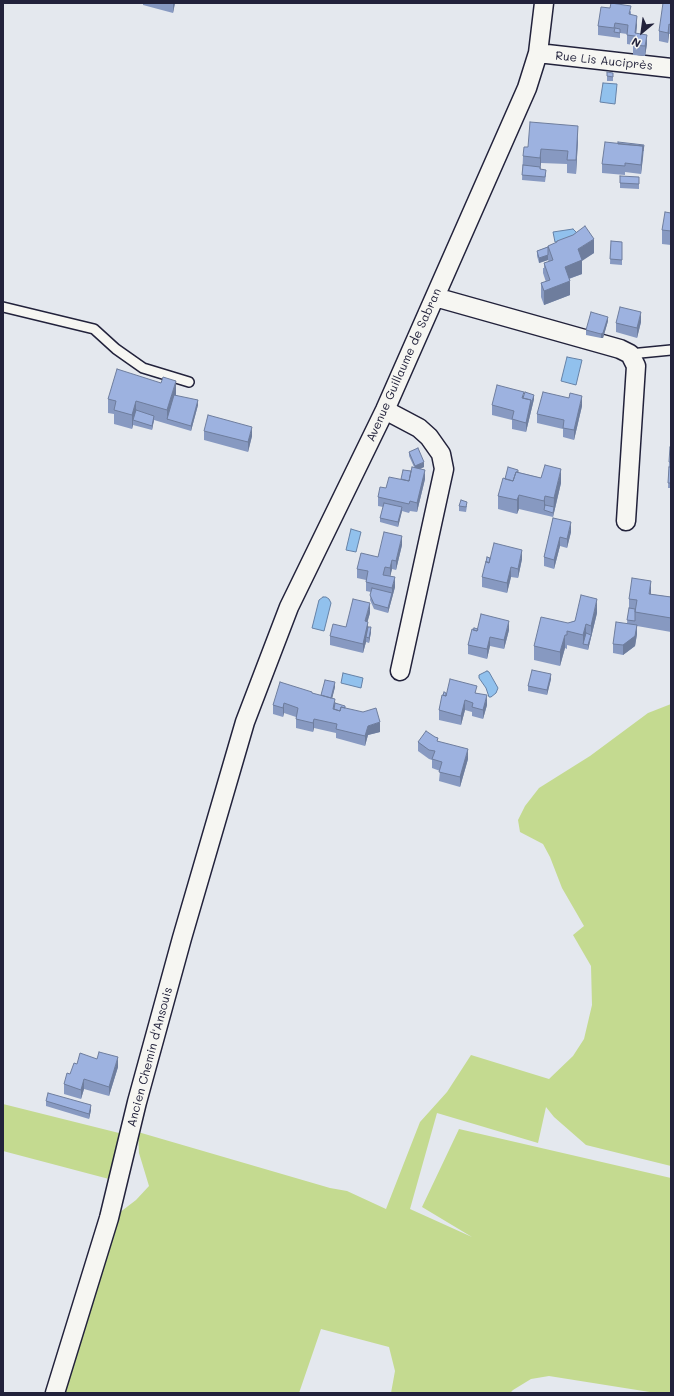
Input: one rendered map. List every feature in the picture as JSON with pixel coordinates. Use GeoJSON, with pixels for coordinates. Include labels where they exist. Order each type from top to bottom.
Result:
{"type":"FeatureCollection","features":[{"type":"Feature","properties":{"kind":"street","name":"Avenue Guillaume de Sabran"},"geometry":{"type":"LineString","coordinates":[[245,722],[289,607],[385,410],[527,88],[538,54],[544,3]]}},
{"type":"Feature","properties":{"kind":"street","name":"Rue Lis Auciprès"},"geometry":{"type":"LineString","coordinates":[[538,54],[671,68]]}},
{"type":"Feature","properties":{"kind":"street"},"geometry":{"type":"LineString","coordinates":[[435,297],[620,349],[630,354],[636,366],[626,521]]}},
{"type":"Feature","properties":{"kind":"street"},"geometry":{"type":"LineString","coordinates":[[385,410],[419,428],[429,437],[441,454],[444,469],[400,671]]}},
{"type":"Feature","properties":{"kind":"street","name":"Ancien Chemin d'Ansouis"},"geometry":{"type":"LineString","coordinates":[[55,1393],[109,1218],[137,1102],[178,953],[245,722]]}},
{"type":"Feature","properties":{"kind":"lane"},"geometry":{"type":"LineString","coordinates":[[3,307],[94,329],[116,349],[143,368],[189,382]]}},
{"type":"Feature","properties":{"kind":"lane"},"geometry":{"type":"LineString","coordinates":[[630,354],[671,350]]}},
{"type":"Feature","properties":{"kind":"green space"},"geometry":{"type":"Polygon","coordinates":[[[671,704],[671,1166],[586,1145],[554,1117],[546,1107],[538,1143],[437,1113],[410,1209],[472,1237],[422,1207],[459,1129],[671,1178],[671,1393],[656,1393],[549,1376],[531,1379],[510,1393],[391,1393],[395,1371],[389,1347],[321,1329],[299,1393],[62,1393],[119,1213],[136,1200],[149,1186],[139,1153],[138,1132],[330,1188],[347,1191],[386,1209],[420,1122],[447,1092],[471,1055],[549,1079],[573,1056],[584,1039],[592,1005],[591,966],[573,935],[584,926],[562,888],[550,857],[543,844],[520,832],[518,820],[525,806],[539,788],[590,756],[648,713],[671,704]]]}},
{"type":"Feature","properties":{"kind":"green space"},"geometry":{"type":"Polygon","coordinates":[[[3,1104],[123,1134],[109,1179],[3,1151],[3,1104]]]}},
{"type":"Feature","properties":{"kind":"water"},"geometry":{"type":"Polygon","coordinates":[[[603,83],[617,84],[615,104],[600,102],[603,83]]]}},
{"type":"Feature","properties":{"kind":"water"},"geometry":{"type":"Polygon","coordinates":[[[573,229],[577,233],[574,239],[555,242],[553,232],[573,229]]]}},
{"type":"Feature","properties":{"kind":"water"},"geometry":{"type":"Polygon","coordinates":[[[567,357],[582,360],[576,385],[561,381],[567,357]]]}},
{"type":"Feature","properties":{"kind":"water"},"geometry":{"type":"Polygon","coordinates":[[[351,529],[361,532],[356,552],[346,550],[351,529]]]}},
{"type":"Feature","properties":{"kind":"water"},"geometry":{"type":"Polygon","coordinates":[[[323,597],[329,599],[331,603],[324,631],[312,628],[319,600],[323,597]]]}},
{"type":"Feature","properties":{"kind":"water"},"geometry":{"type":"Polygon","coordinates":[[[487,671],[498,688],[496,693],[491,697],[489,697],[486,688],[479,678],[479,675],[487,671]]]}},
{"type":"Feature","properties":{"kind":"water"},"geometry":{"type":"Polygon","coordinates":[[[343,673],[363,678],[361,688],[341,683],[343,673]]]}},
{"type":"Feature","properties":{"kind":"building"},"geometry":{"type":"Polygon","coordinates":[[[611,3],[631,6],[629,14],[637,16],[635,33],[647,35],[645,46],[633,45],[635,36],[627,35],[628,25],[615,23],[614,28],[598,26],[601,7],[610,8],[611,3]]]}},
{"type":"Feature","properties":{"kind":"building"},"geometry":{"type":"Polygon","coordinates":[[[663,3],[671,3],[671,25],[669,24],[668,33],[659,31],[663,3]]]}},
{"type":"Feature","properties":{"kind":"building"},"geometry":{"type":"Polygon","coordinates":[[[615,28],[620,29],[620,33],[614,32],[615,28]]]}},
{"type":"Feature","properties":{"kind":"building"},"geometry":{"type":"Polygon","coordinates":[[[607,72],[613,73],[613,77],[607,76],[607,72]]]}},
{"type":"Feature","properties":{"kind":"building"},"geometry":{"type":"Polygon","coordinates":[[[530,122],[578,126],[576,160],[567,160],[568,151],[541,149],[540,158],[523,156],[524,147],[528,147],[530,122]]]}},
{"type":"Feature","properties":{"kind":"building"},"geometry":{"type":"Polygon","coordinates":[[[605,142],[643,146],[641,165],[625,163],[625,166],[602,164],[605,142]]]}},
{"type":"Feature","properties":{"kind":"building"},"geometry":{"type":"Polygon","coordinates":[[[618,142],[644,145],[643,151],[643,146],[618,144],[618,142]]]}},
{"type":"Feature","properties":{"kind":"building"},"geometry":{"type":"Polygon","coordinates":[[[523,165],[540,167],[540,169],[546,170],[545,177],[522,175],[523,165]]]}},
{"type":"Feature","properties":{"kind":"building"},"geometry":{"type":"Polygon","coordinates":[[[620,176],[639,177],[639,184],[620,183],[620,176]]]}},
{"type":"Feature","properties":{"kind":"building"},"geometry":{"type":"Polygon","coordinates":[[[665,212],[671,213],[671,231],[662,230],[665,212]]]}},
{"type":"Feature","properties":{"kind":"building"},"geometry":{"type":"Polygon","coordinates":[[[585,226],[594,239],[578,249],[582,260],[565,267],[570,281],[544,291],[541,283],[550,280],[544,263],[553,260],[548,246],[573,235],[585,226]]]}},
{"type":"Feature","properties":{"kind":"building"},"geometry":{"type":"Polygon","coordinates":[[[611,241],[622,242],[622,260],[610,259],[611,241]]]}},
{"type":"Feature","properties":{"kind":"building"},"geometry":{"type":"Polygon","coordinates":[[[548,247],[548,255],[539,258],[537,251],[548,247]]]}},
{"type":"Feature","properties":{"kind":"building"},"geometry":{"type":"Polygon","coordinates":[[[620,307],[641,312],[637,328],[616,323],[620,307]]]}},
{"type":"Feature","properties":{"kind":"building"},"geometry":{"type":"Polygon","coordinates":[[[591,312],[608,317],[603,333],[601,334],[586,330],[591,312]]]}},
{"type":"Feature","properties":{"kind":"building"},"geometry":{"type":"Polygon","coordinates":[[[117,369],[161,383],[163,377],[176,381],[167,410],[136,401],[132,415],[114,410],[116,401],[108,399],[117,369]]]}},
{"type":"Feature","properties":{"kind":"building"},"geometry":{"type":"Polygon","coordinates":[[[497,385],[524,392],[522,398],[531,400],[526,423],[512,419],[514,411],[492,405],[497,385]]]}},
{"type":"Feature","properties":{"kind":"building"},"geometry":{"type":"Polygon","coordinates":[[[525,392],[534,395],[531,405],[531,400],[523,398],[525,392]]]}},
{"type":"Feature","properties":{"kind":"building"},"geometry":{"type":"Polygon","coordinates":[[[543,392],[569,398],[570,393],[582,396],[574,430],[563,428],[564,420],[537,414],[543,392]]]}},
{"type":"Feature","properties":{"kind":"building"},"geometry":{"type":"Polygon","coordinates":[[[174,395],[198,400],[191,426],[167,419],[174,395]]]}},
{"type":"Feature","properties":{"kind":"building"},"geometry":{"type":"Polygon","coordinates":[[[136,410],[154,416],[152,426],[133,420],[136,410]]]}},
{"type":"Feature","properties":{"kind":"building"},"geometry":{"type":"Polygon","coordinates":[[[208,415],[252,427],[248,442],[204,431],[208,415]]]}},
{"type":"Feature","properties":{"kind":"building"},"geometry":{"type":"Polygon","coordinates":[[[670,447],[671,462],[669,462],[670,447]]]}},
{"type":"Feature","properties":{"kind":"building"},"geometry":{"type":"Polygon","coordinates":[[[418,448],[424,462],[415,466],[409,452],[418,448]]]}},
{"type":"Feature","properties":{"kind":"building"},"geometry":{"type":"Polygon","coordinates":[[[545,465],[561,469],[554,498],[545,496],[544,501],[519,495],[517,500],[498,496],[503,478],[513,481],[516,472],[541,478],[545,465]]]}},
{"type":"Feature","properties":{"kind":"building"},"geometry":{"type":"Polygon","coordinates":[[[412,467],[425,470],[417,503],[410,501],[409,504],[378,497],[380,487],[386,488],[389,477],[409,481],[412,467]]]}},
{"type":"Feature","properties":{"kind":"building"},"geometry":{"type":"Polygon","coordinates":[[[508,467],[518,470],[513,481],[505,479],[508,467]]]}},
{"type":"Feature","properties":{"kind":"building"},"geometry":{"type":"Polygon","coordinates":[[[669,467],[671,467],[671,483],[668,483],[669,467]]]}},
{"type":"Feature","properties":{"kind":"building"},"geometry":{"type":"Polygon","coordinates":[[[403,470],[411,471],[409,481],[401,479],[403,470]]]}},
{"type":"Feature","properties":{"kind":"building"},"geometry":{"type":"Polygon","coordinates":[[[461,500],[467,502],[466,507],[459,506],[461,500]]]}},
{"type":"Feature","properties":{"kind":"building"},"geometry":{"type":"Polygon","coordinates":[[[384,503],[402,507],[398,522],[380,518],[384,503]]]}},
{"type":"Feature","properties":{"kind":"building"},"geometry":{"type":"Polygon","coordinates":[[[545,505],[554,507],[553,513],[544,510],[545,505]]]}},
{"type":"Feature","properties":{"kind":"building"},"geometry":{"type":"Polygon","coordinates":[[[553,518],[571,522],[567,539],[560,537],[554,560],[544,557],[553,518]]]}},
{"type":"Feature","properties":{"kind":"building"},"geometry":{"type":"Polygon","coordinates":[[[384,532],[402,536],[396,561],[392,560],[390,568],[385,567],[383,575],[395,577],[392,588],[366,582],[368,571],[357,569],[361,553],[378,557],[384,532]]]}},
{"type":"Feature","properties":{"kind":"building"},"geometry":{"type":"Polygon","coordinates":[[[494,543],[522,550],[518,569],[511,567],[507,583],[482,577],[486,561],[489,563],[494,543]]]}},
{"type":"Feature","properties":{"kind":"building"},"geometry":{"type":"Polygon","coordinates":[[[487,557],[490,558],[489,563],[486,562],[487,557]]]}},
{"type":"Feature","properties":{"kind":"building"},"geometry":{"type":"Polygon","coordinates":[[[632,578],[651,581],[649,594],[671,597],[671,618],[635,612],[637,600],[629,599],[632,578]]]}},
{"type":"Feature","properties":{"kind":"building"},"geometry":{"type":"Polygon","coordinates":[[[372,588],[392,593],[388,608],[374,604],[370,595],[372,588]]]}},
{"type":"Feature","properties":{"kind":"building"},"geometry":{"type":"Polygon","coordinates":[[[581,595],[597,599],[591,626],[586,624],[583,635],[567,631],[567,635],[565,635],[560,652],[534,646],[541,617],[568,623],[575,621],[581,595]]]}},
{"type":"Feature","properties":{"kind":"building"},"geometry":{"type":"Polygon","coordinates":[[[353,599],[370,603],[365,621],[368,622],[363,644],[330,636],[333,624],[346,627],[353,599]]]}},
{"type":"Feature","properties":{"kind":"building"},"geometry":{"type":"Polygon","coordinates":[[[629,608],[635,609],[635,621],[627,620],[629,608]]]}},
{"type":"Feature","properties":{"kind":"building"},"geometry":{"type":"Polygon","coordinates":[[[481,614],[509,621],[504,640],[490,637],[487,649],[468,645],[472,629],[477,631],[481,614]]]}},
{"type":"Feature","properties":{"kind":"building"},"geometry":{"type":"Polygon","coordinates":[[[616,622],[637,625],[635,636],[623,645],[613,644],[616,622]]]}},
{"type":"Feature","properties":{"kind":"building"},"geometry":{"type":"Polygon","coordinates":[[[368,627],[371,627],[369,638],[366,637],[368,627]]]}},
{"type":"Feature","properties":{"kind":"building"},"geometry":{"type":"Polygon","coordinates":[[[586,633],[591,635],[588,645],[583,644],[586,633]]]}},
{"type":"Feature","properties":{"kind":"building"},"geometry":{"type":"Polygon","coordinates":[[[532,670],[551,674],[547,690],[528,686],[532,670]]]}},
{"type":"Feature","properties":{"kind":"building"},"geometry":{"type":"Polygon","coordinates":[[[450,679],[477,686],[475,693],[487,695],[483,710],[472,707],[473,703],[465,700],[461,716],[439,710],[442,695],[446,696],[450,679]]]}},
{"type":"Feature","properties":{"kind":"building"},"geometry":{"type":"Polygon","coordinates":[[[325,680],[335,682],[331,698],[321,695],[325,680]]]}},
{"type":"Feature","properties":{"kind":"building"},"geometry":{"type":"Polygon","coordinates":[[[280,682],[335,699],[333,709],[340,711],[341,707],[363,712],[376,708],[380,722],[368,726],[365,736],[336,729],[337,724],[314,719],[313,723],[296,719],[298,708],[284,703],[283,708],[273,705],[280,682]]]}},
{"type":"Feature","properties":{"kind":"building"},"geometry":{"type":"Polygon","coordinates":[[[335,703],[345,706],[345,708],[341,707],[340,711],[334,709],[335,703]]]}},
{"type":"Feature","properties":{"kind":"building"},"geometry":{"type":"Polygon","coordinates":[[[426,731],[438,738],[437,741],[468,749],[460,777],[439,772],[442,762],[432,759],[435,751],[429,750],[418,742],[426,731]]]}},
{"type":"Feature","properties":{"kind":"building"},"geometry":{"type":"Polygon","coordinates":[[[99,1052],[118,1057],[109,1087],[84,1079],[81,1090],[64,1084],[67,1073],[70,1074],[74,1063],[77,1064],[80,1053],[97,1059],[99,1052]]]}},
{"type":"Feature","properties":{"kind":"building"},"geometry":{"type":"Polygon","coordinates":[[[48,1093],[91,1105],[89,1114],[46,1101],[48,1093]]]}}]}
